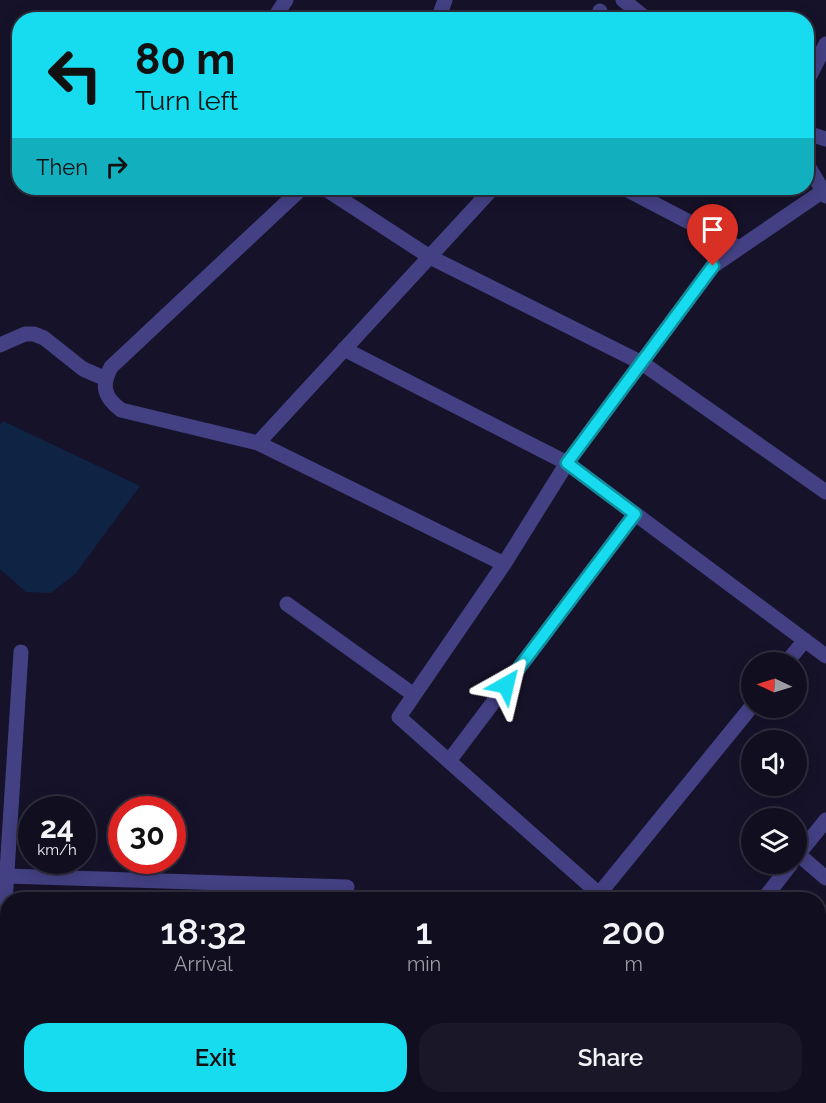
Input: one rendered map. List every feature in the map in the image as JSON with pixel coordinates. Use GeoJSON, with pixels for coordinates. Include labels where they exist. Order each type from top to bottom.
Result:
{"type":"FeatureCollection","features":[{"type":"Feature","properties":{"kind":"street"},"geometry":{"type":"LineString","coordinates":[[623,0],[638,12]]}},
{"type":"Feature","properties":{"kind":"street"},"geometry":{"type":"LineString","coordinates":[[814,67],[826,44]]}},
{"type":"Feature","properties":{"kind":"street"},"geometry":{"type":"LineString","coordinates":[[597,892],[399,717],[504,564],[567,463],[713,266],[825,192],[814,175]]}},
{"type":"Feature","properties":{"kind":"street"},"geometry":{"type":"LineString","coordinates":[[295,195],[111,367],[105,386],[110,402],[121,410],[258,443],[504,564]]}},
{"type":"Feature","properties":{"kind":"street"},"geometry":{"type":"LineString","coordinates":[[335,195],[430,257],[642,363],[826,492]]}},
{"type":"Feature","properties":{"kind":"street"},"geometry":{"type":"LineString","coordinates":[[258,443],[487,195]]}},
{"type":"Feature","properties":{"kind":"street"},"geometry":{"type":"LineString","coordinates":[[637,195],[739,248]]}},
{"type":"Feature","properties":{"kind":"street"},"geometry":{"type":"LineString","coordinates":[[0,345],[25,334],[34,334],[44,338],[83,369],[106,379]]}},
{"type":"Feature","properties":{"kind":"street"},"geometry":{"type":"LineString","coordinates":[[344,349],[567,463],[826,656]]}},
{"type":"Feature","properties":{"kind":"street"},"geometry":{"type":"LineString","coordinates":[[449,761],[635,514]]}},
{"type":"Feature","properties":{"kind":"street"},"geometry":{"type":"LineString","coordinates":[[287,604],[414,695]]}},
{"type":"Feature","properties":{"kind":"street"},"geometry":{"type":"LineString","coordinates":[[795,652],[805,640]]}},
{"type":"Feature","properties":{"kind":"street"},"geometry":{"type":"LineString","coordinates":[[6,892],[21,652]]}},
{"type":"Feature","properties":{"kind":"street"},"geometry":{"type":"LineString","coordinates":[[607,892],[743,718]]}},
{"type":"Feature","properties":{"kind":"street"},"geometry":{"type":"LineString","coordinates":[[807,845],[826,820]]}},
{"type":"Feature","properties":{"kind":"street"},"geometry":{"type":"LineString","coordinates":[[807,866],[826,878]]}},
{"type":"Feature","properties":{"kind":"street"},"geometry":{"type":"LineString","coordinates":[[769,892],[784,874]]}},
{"type":"Feature","properties":{"kind":"street"},"geometry":{"type":"LineString","coordinates":[[7,876],[346,887]]}},
{"type":"Feature","properties":{"kind":"water"},"geometry":{"type":"Polygon","coordinates":[[[3,421],[140,486],[76,573],[51,593],[26,592],[0,569],[0,425],[3,421]]]}},
{"type":"Feature","properties":{"kind":"route"},"geometry":{"type":"LineString","coordinates":[[506,685],[635,514],[567,463],[713,266]]}}]}
